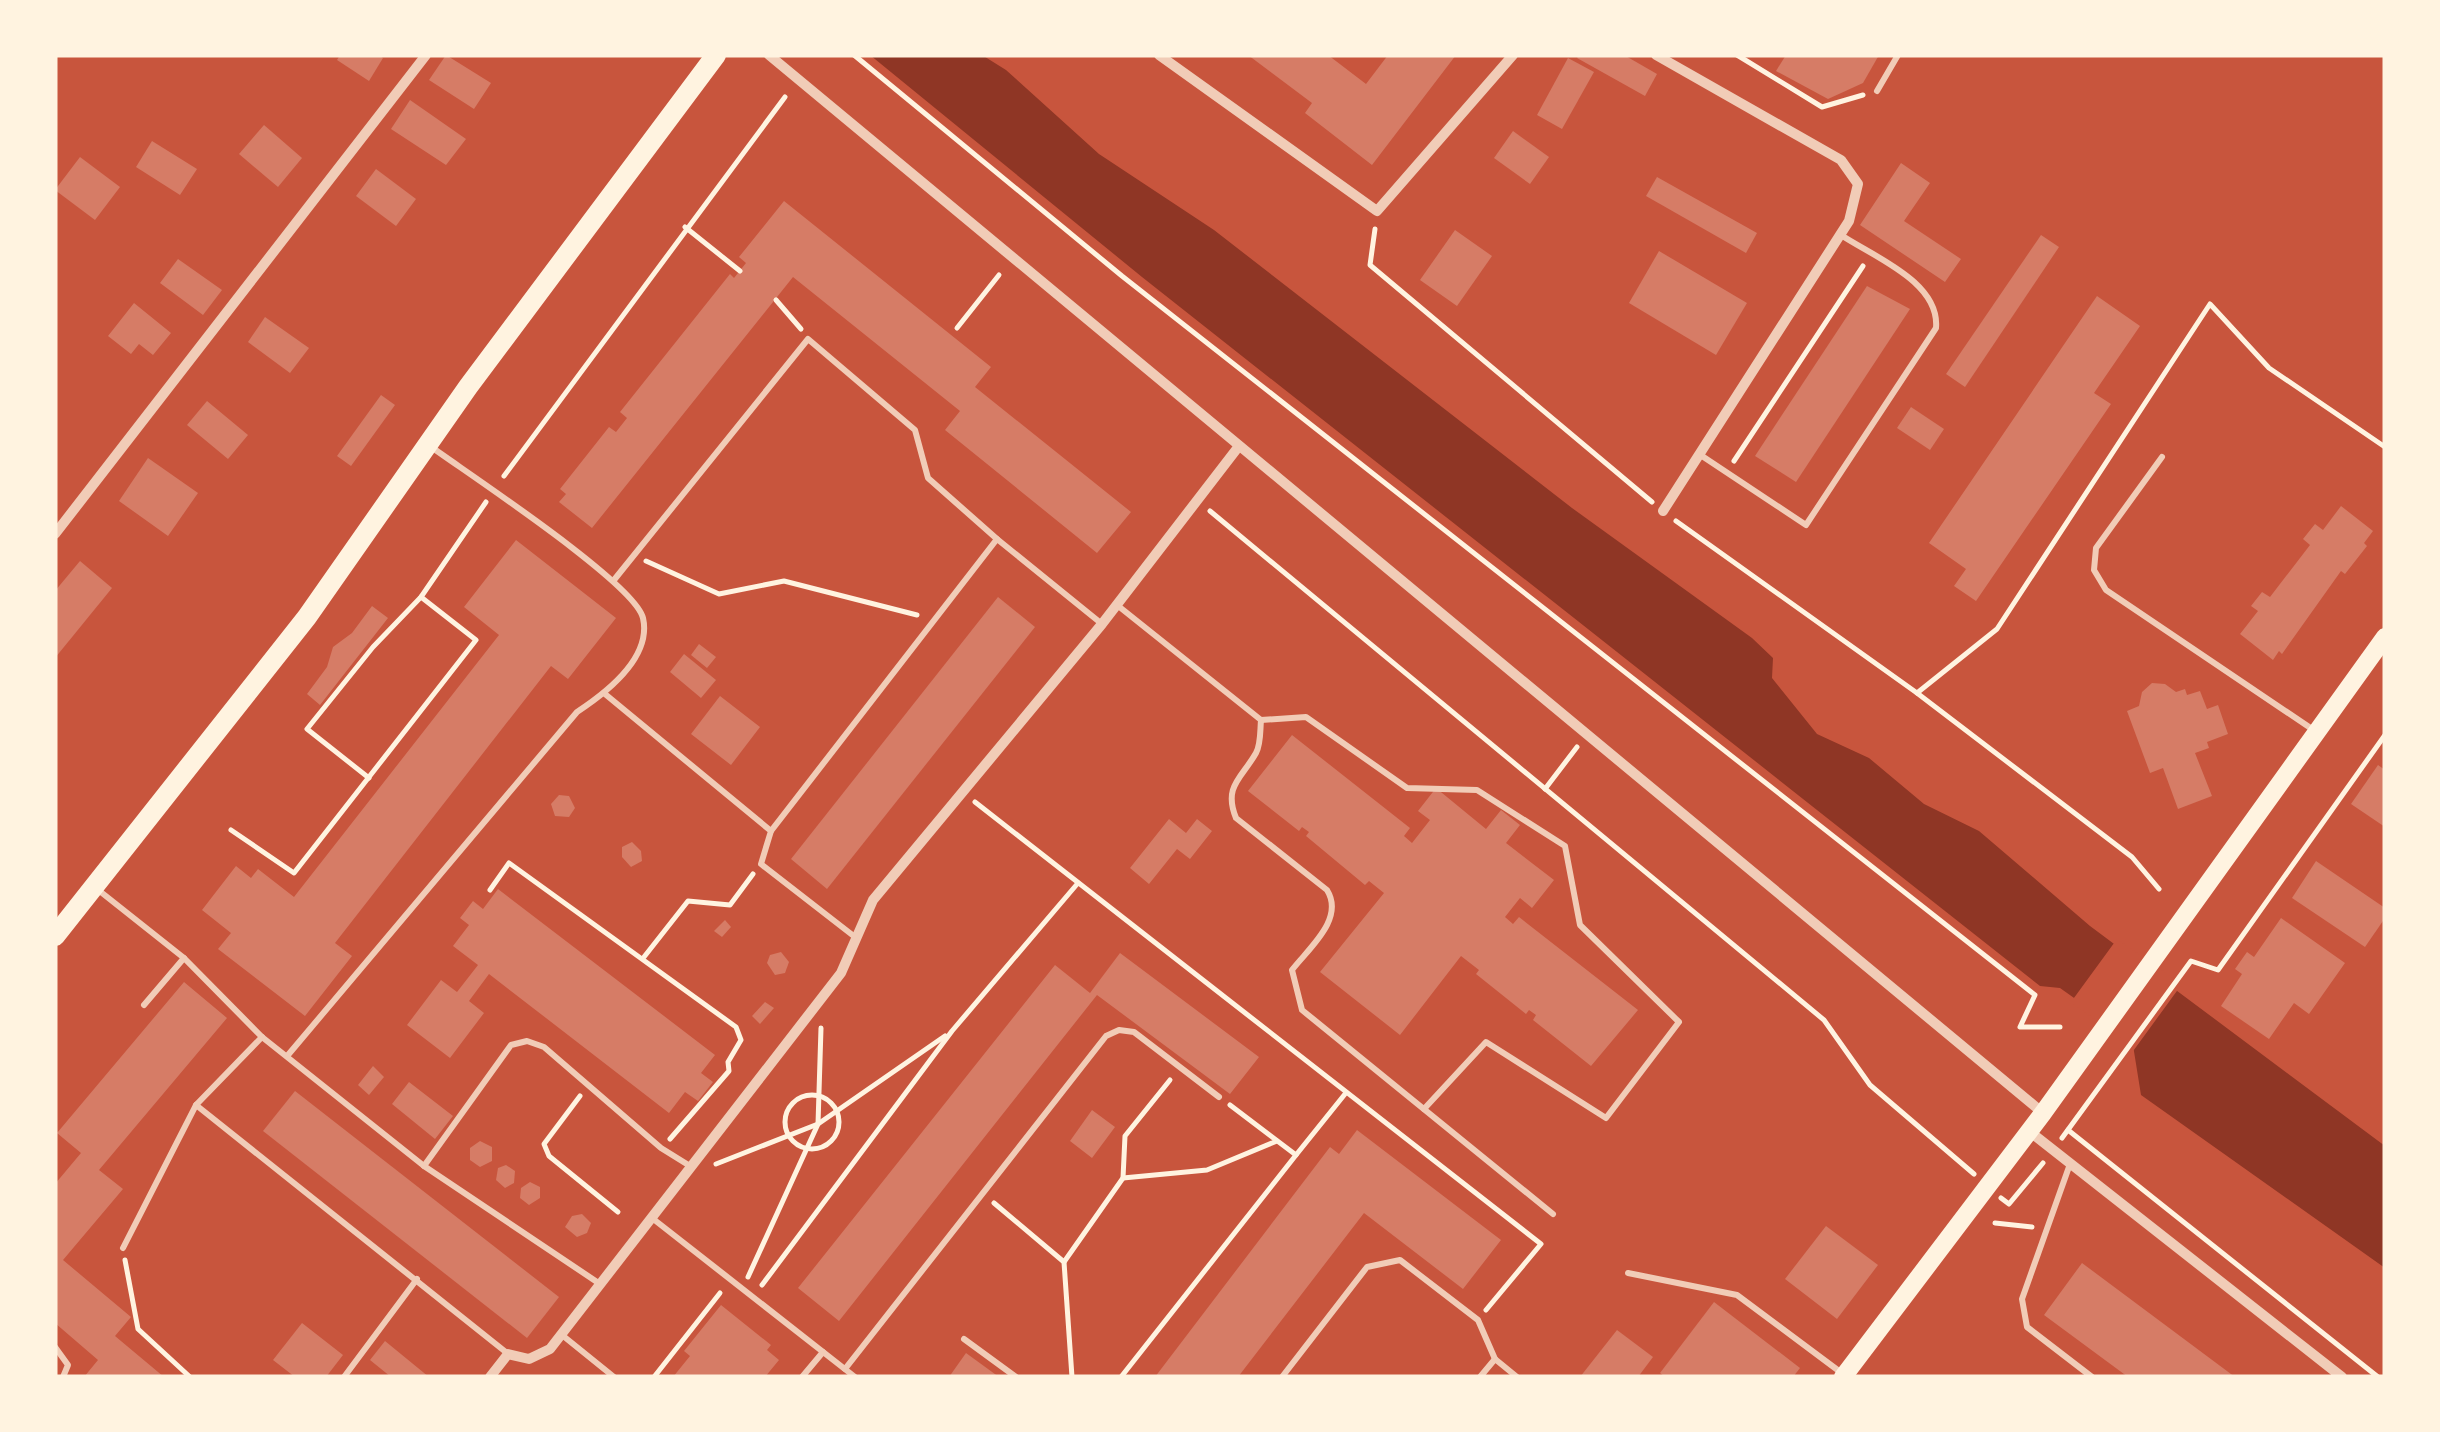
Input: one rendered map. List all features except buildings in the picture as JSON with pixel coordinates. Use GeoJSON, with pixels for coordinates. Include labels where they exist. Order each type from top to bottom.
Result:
{"type":"FeatureCollection","features":[{"type":"Feature","properties":{"kind":"main road"},"geometry":{"type":"LineString","coordinates":[[55,936],[307,618],[716,55]]}},
{"type":"Feature","properties":{"kind":"main road"},"geometry":{"type":"LineString","coordinates":[[1844,1376],[2029,1131],[2385,637]]}},
{"type":"Feature","properties":{"kind":"street"},"geometry":{"type":"LineString","coordinates":[[55,534],[426,55]]}},
{"type":"Feature","properties":{"kind":"street"},"geometry":{"type":"LineString","coordinates":[[769,55],[2042,1113]]}},
{"type":"Feature","properties":{"kind":"street"},"geometry":{"type":"LineString","coordinates":[[1159,55],[1377,211],[1513,55]]}},
{"type":"Feature","properties":{"kind":"street"},"geometry":{"type":"LineString","coordinates":[[1656,55],[1841,160],[1858,184],[1849,222],[1663,511]]}},
{"type":"Feature","properties":{"kind":"street"},"geometry":{"type":"LineString","coordinates":[[490,1377],[508,1354],[529,1360],[550,1349],[822,1000],[841,973],[873,900],[1102,624],[1239,446]]}},
{"type":"Feature","properties":{"kind":"street"},"geometry":{"type":"LineString","coordinates":[[2029,1131],[2342,1377]]}},
{"type":"Feature","properties":{"kind":"lane"},"geometry":{"type":"LineString","coordinates":[[1877,91],[1898,55]]}},
{"type":"Feature","properties":{"kind":"lane"},"geometry":{"type":"LineString","coordinates":[[1699,454],[1806,525],[1936,328],[1933,301],[1928,293],[1840,234]]}},
{"type":"Feature","properties":{"kind":"lane"},"geometry":{"type":"LineString","coordinates":[[614,580],[808,340],[915,430],[928,478],[1102,624]]}},
{"type":"Feature","properties":{"kind":"lane"},"geometry":{"type":"LineString","coordinates":[[288,1055],[576,712],[605,694],[640,651],[645,632],[642,613],[614,580],[429,445]]}},
{"type":"Feature","properties":{"kind":"lane"},"geometry":{"type":"LineString","coordinates":[[2162,457],[2096,548],[2094,570],[2106,590],[2316,732]]}},
{"type":"Feature","properties":{"kind":"lane"},"geometry":{"type":"LineString","coordinates":[[854,937],[762,864],[772,831],[997,539]]}},
{"type":"Feature","properties":{"kind":"lane"},"geometry":{"type":"LineString","coordinates":[[1116,605],[1261,720],[1306,717],[1406,788],[1477,790],[1565,846],[1580,925],[1680,1022],[1606,1118],[1486,1042],[1424,1109]]}},
{"type":"Feature","properties":{"kind":"lane"},"geometry":{"type":"LineString","coordinates":[[605,694],[772,831]]}},
{"type":"Feature","properties":{"kind":"lane"},"geometry":{"type":"LineString","coordinates":[[1261,720],[1259,749],[1231,787],[1230,803],[1236,818],[1327,890],[1334,901],[1331,920],[1292,970],[1302,1010],[1553,1214]]}},
{"type":"Feature","properties":{"kind":"lane"},"geometry":{"type":"LineString","coordinates":[[96,888],[184,958],[262,1037],[424,1166],[600,1284]]}},
{"type":"Feature","properties":{"kind":"lane"},"geometry":{"type":"LineString","coordinates":[[144,1005],[184,958]]}},
{"type":"Feature","properties":{"kind":"lane"},"geometry":{"type":"LineString","coordinates":[[845,1369],[1106,1036],[1119,1030],[1134,1032],[1219,1097]]}},
{"type":"Feature","properties":{"kind":"lane"},"geometry":{"type":"LineString","coordinates":[[122,1248],[196,1105],[262,1037]]}},
{"type":"Feature","properties":{"kind":"lane"},"geometry":{"type":"LineString","coordinates":[[424,1166],[511,1046],[527,1042],[544,1047],[661,1148],[690,1166]]}},
{"type":"Feature","properties":{"kind":"lane"},"geometry":{"type":"LineString","coordinates":[[196,1105],[508,1354]]}},
{"type":"Feature","properties":{"kind":"lane"},"geometry":{"type":"LineString","coordinates":[[2070,1163],[2022,1299],[2023,1315],[2027,1328],[2092,1377]]}},
{"type":"Feature","properties":{"kind":"lane"},"geometry":{"type":"LineString","coordinates":[[651,1217],[854,1377]]}},
{"type":"Feature","properties":{"kind":"lane"},"geometry":{"type":"LineString","coordinates":[[1282,1377],[1367,1267],[1400,1260],[1478,1320],[1495,1359],[1517,1377]]}},
{"type":"Feature","properties":{"kind":"lane"},"geometry":{"type":"LineString","coordinates":[[1628,1273],[1737,1295],[1844,1376]]}},
{"type":"Feature","properties":{"kind":"lane"},"geometry":{"type":"LineString","coordinates":[[344,1377],[417,1279]]}},
{"type":"Feature","properties":{"kind":"lane"},"geometry":{"type":"LineString","coordinates":[[561,1334],[614,1377]]}},
{"type":"Feature","properties":{"kind":"lane"},"geometry":{"type":"LineString","coordinates":[[964,1340],[1016,1377]]}},
{"type":"Feature","properties":{"kind":"lane"},"geometry":{"type":"LineString","coordinates":[[55,1347],[68,1365],[63,1377]]}},
{"type":"Feature","properties":{"kind":"lane"},"geometry":{"type":"LineString","coordinates":[[802,1377],[823,1352]]}},
{"type":"Feature","properties":{"kind":"lane"},"geometry":{"type":"LineString","coordinates":[[1480,1377],[1495,1359]]}},
{"type":"Feature","properties":{"kind":"path"},"geometry":{"type":"LineString","coordinates":[[854,55],[1122,276],[2035,995],[2020,1027],[2060,1027]]}},
{"type":"Feature","properties":{"kind":"path"},"geometry":{"type":"LineString","coordinates":[[1737,55],[1822,106],[1877,91]]}},
{"type":"Feature","properties":{"kind":"path"},"geometry":{"type":"LineString","coordinates":[[1754,65],[1760,55]]}},
{"type":"Feature","properties":{"kind":"path"},"geometry":{"type":"LineString","coordinates":[[368,778],[307,729],[373,648],[422,597],[492,492],[684,227],[785,98]]}},
{"type":"Feature","properties":{"kind":"path"},"geometry":{"type":"LineString","coordinates":[[1377,211],[1370,265],[1663,511],[2132,857],[2158,889]]}},
{"type":"Feature","properties":{"kind":"path"},"geometry":{"type":"LineString","coordinates":[[684,227],[740,271]]}},
{"type":"Feature","properties":{"kind":"path"},"geometry":{"type":"LineString","coordinates":[[1726,472],[1870,254]]}},
{"type":"Feature","properties":{"kind":"path"},"geometry":{"type":"LineString","coordinates":[[957,328],[999,275]]}},
{"type":"Feature","properties":{"kind":"path"},"geometry":{"type":"LineString","coordinates":[[776,300],[808,340]]}},
{"type":"Feature","properties":{"kind":"path"},"geometry":{"type":"LineString","coordinates":[[1916,694],[1998,628],[2210,304],[2269,368],[2385,447]]}},
{"type":"Feature","properties":{"kind":"path"},"geometry":{"type":"LineString","coordinates":[[1196,500],[1824,1020],[1870,1085],[2009,1204]]}},
{"type":"Feature","properties":{"kind":"path"},"geometry":{"type":"LineString","coordinates":[[634,555],[719,594],[784,581],[935,620]]}},
{"type":"Feature","properties":{"kind":"path"},"geometry":{"type":"LineString","coordinates":[[231,830],[294,874],[476,640],[422,597]]}},
{"type":"Feature","properties":{"kind":"path"},"geometry":{"type":"LineString","coordinates":[[1545,788],[1587,734]]}},
{"type":"Feature","properties":{"kind":"path"},"geometry":{"type":"LineString","coordinates":[[2114,1066],[2191,960],[2218,970],[2385,735]]}},
{"type":"Feature","properties":{"kind":"path"},"geometry":{"type":"LineString","coordinates":[[961,791],[1344,1094],[1541,1244],[1478,1320]]}},
{"type":"Feature","properties":{"kind":"path"},"geometry":{"type":"LineString","coordinates":[[490,890],[509,863],[736,1027],[741,1040],[728,1062],[729,1072],[661,1148]]}},
{"type":"Feature","properties":{"kind":"path"},"geometry":{"type":"LineString","coordinates":[[644,958],[688,900],[730,904],[762,864]]}},
{"type":"Feature","properties":{"kind":"path"},"geometry":{"type":"LineString","coordinates":[[752,1298],[952,1032],[1078,883]]}},
{"type":"Feature","properties":{"kind":"path"},"geometry":{"type":"LineString","coordinates":[[742,1291],[818,1124],[822,1000]]}},
{"type":"Feature","properties":{"kind":"path"},"geometry":{"type":"LineString","coordinates":[[680,1178],[818,1124],[952,1032]]}},
{"type":"Feature","properties":{"kind":"path"},"geometry":{"type":"LineString","coordinates":[[1072,1377],[1064,1262],[1124,1178],[1124,1136],[1180,1067]]}},
{"type":"Feature","properties":{"kind":"path"},"geometry":{"type":"LineString","coordinates":[[588,1085],[544,1144],[550,1156],[618,1212]]}},
{"type":"Feature","properties":{"kind":"path"},"geometry":{"type":"LineString","coordinates":[[1121,1377],[1344,1094]]}},
{"type":"Feature","properties":{"kind":"path"},"geometry":{"type":"LineString","coordinates":[[805,1096],[821,1096],[837,1111],[836,1134],[818,1149],[806,1149],[788,1136],[785,1120],[791,1105],[805,1096]]}},
{"type":"Feature","properties":{"kind":"path"},"geometry":{"type":"LineString","coordinates":[[1219,1097],[1296,1155]]}},
{"type":"Feature","properties":{"kind":"path"},"geometry":{"type":"LineString","coordinates":[[2068,1130],[2378,1377]]}},
{"type":"Feature","properties":{"kind":"path"},"geometry":{"type":"LineString","coordinates":[[1124,1178],[1206,1170],[1277,1141]]}},
{"type":"Feature","properties":{"kind":"path"},"geometry":{"type":"LineString","coordinates":[[982,1194],[1064,1262]]}},
{"type":"Feature","properties":{"kind":"path"},"geometry":{"type":"LineString","coordinates":[[122,1248],[138,1330],[190,1377]]}},
{"type":"Feature","properties":{"kind":"path"},"geometry":{"type":"LineString","coordinates":[[654,1377],[729,1282]]}},
{"type":"Feature","properties":{"kind":"shaded area"},"geometry":{"type":"Polygon","coordinates":[[[870,55],[982,55],[1006,70],[1099,154],[1214,230],[1572,508],[1752,638],[1773,658],[1772,678],[1817,734],[1869,758],[1924,804],[1979,831],[2090,926],[2385,1146],[2385,1268],[2141,1095],[2132,1039],[2060,988],[2040,986],[1142,277],[870,55]]]}},
{"type":"Feature","properties":{"kind":"pier"},"geometry":{"type":"Polygon","coordinates":[[[2117,939],[2182,984],[2131,1054],[2127,1043],[2071,1002],[2117,939]]]}}]}
